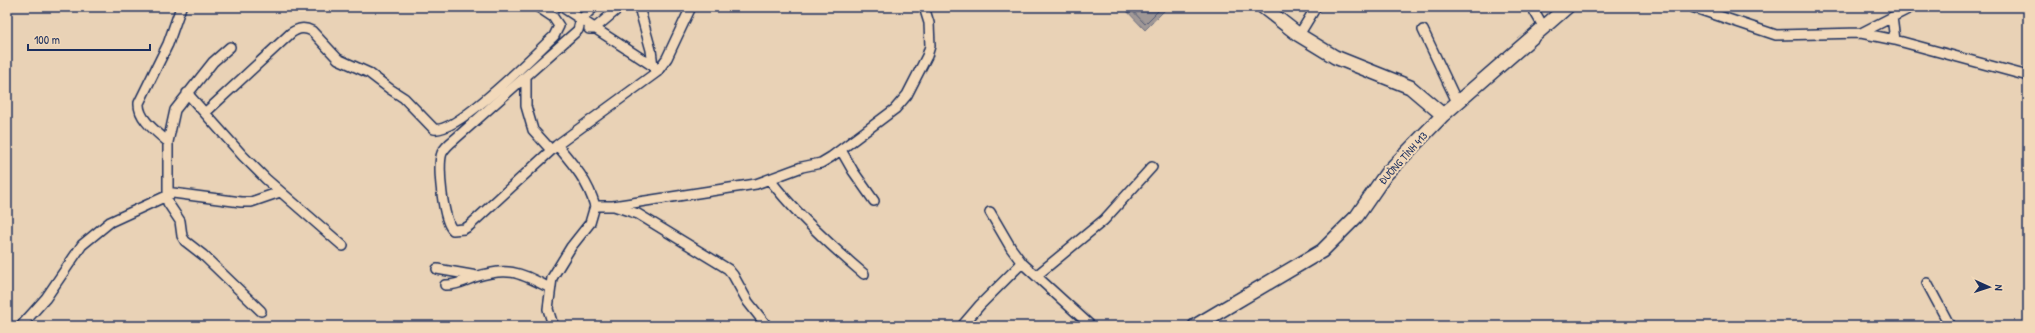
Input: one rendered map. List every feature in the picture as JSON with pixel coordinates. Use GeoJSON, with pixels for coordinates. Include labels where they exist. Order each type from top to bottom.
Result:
{"type":"FeatureCollection","features":[{"type":"Feature","properties":{"kind":"main road"},"geometry":{"type":"LineString","coordinates":[[1263,7],[1299,35],[1335,57],[1410,87],[1443,115]]}},
{"type":"Feature","properties":{"kind":"main road","name":"ĐƯỜNG TỈNH 413"},"geometry":{"type":"LineString","coordinates":[[1195,326],[1322,251],[1357,216],[1386,174],[1443,115],[1543,26],[1567,7]]}},
{"type":"Feature","properties":{"kind":"street"},"geometry":{"type":"LineString","coordinates":[[168,142],[141,115],[138,109],[139,103],[168,44],[181,7]]}},
{"type":"Feature","properties":{"kind":"street"},"geometry":{"type":"LineString","coordinates":[[206,112],[291,33],[301,28],[307,28],[312,31],[338,59],[368,73],[410,103],[434,129],[443,129],[479,105],[554,36],[559,26],[557,22],[538,7]]}},
{"type":"Feature","properties":{"kind":"street"},"geometry":{"type":"LineString","coordinates":[[562,7],[655,69]]}},
{"type":"Feature","properties":{"kind":"street"},"geometry":{"type":"LineString","coordinates":[[594,7],[581,19],[578,30],[455,139],[442,153],[440,161],[440,177],[450,227],[458,230],[469,226],[554,147],[655,69],[667,58],[691,7]]}},
{"type":"Feature","properties":{"kind":"street"},"geometry":{"type":"LineString","coordinates":[[578,30],[594,29],[620,7]]}},
{"type":"Feature","properties":{"kind":"street"},"geometry":{"type":"LineString","coordinates":[[639,7],[655,69]]}},
{"type":"Feature","properties":{"kind":"street"},"geometry":{"type":"LineString","coordinates":[[595,206],[613,206],[740,187],[770,180],[790,171],[821,163],[841,150],[895,109],[907,95],[927,56],[930,46],[929,23],[924,7]]}},
{"type":"Feature","properties":{"kind":"street"},"geometry":{"type":"LineString","coordinates":[[1299,35],[1316,7]]}},
{"type":"Feature","properties":{"kind":"street"},"geometry":{"type":"LineString","coordinates":[[1532,7],[1543,26]]}},
{"type":"Feature","properties":{"kind":"street"},"geometry":{"type":"LineString","coordinates":[[1692,7],[1758,31],[1776,35],[1861,33],[1895,40],[2028,76]]}},
{"type":"Feature","properties":{"kind":"street"},"geometry":{"type":"LineString","coordinates":[[1861,33],[1912,7]]}},
{"type":"Feature","properties":{"kind":"street"},"geometry":{"type":"LineString","coordinates":[[1892,17],[1895,40]]}},
{"type":"Feature","properties":{"kind":"street"},"geometry":{"type":"LineString","coordinates":[[1423,30],[1457,102]]}},
{"type":"Feature","properties":{"kind":"street"},"geometry":{"type":"LineString","coordinates":[[230,47],[213,62],[175,110],[168,142],[168,203],[180,221],[182,236],[185,241],[203,255],[261,311]]}},
{"type":"Feature","properties":{"kind":"street"},"geometry":{"type":"LineString","coordinates":[[526,76],[526,106],[533,130],[554,147],[582,174],[590,190],[595,206],[590,223],[571,247],[552,278],[548,309],[552,322],[556,326]]}},
{"type":"Feature","properties":{"kind":"street"},"geometry":{"type":"LineString","coordinates":[[187,93],[206,112],[243,156],[280,192],[343,246]]}},
{"type":"Feature","properties":{"kind":"street"},"geometry":{"type":"LineString","coordinates":[[841,150],[853,171],[874,201]]}},
{"type":"Feature","properties":{"kind":"street"},"geometry":{"type":"LineString","coordinates":[[1036,276],[1104,220],[1152,167]]}},
{"type":"Feature","properties":{"kind":"street"},"geometry":{"type":"LineString","coordinates":[[770,180],[786,200],[841,254],[864,274]]}},
{"type":"Feature","properties":{"kind":"street"},"geometry":{"type":"LineString","coordinates":[[21,326],[46,298],[82,245],[95,232],[110,222],[146,206],[167,194],[182,193],[241,202],[251,202],[280,192]]}},
{"type":"Feature","properties":{"kind":"street"},"geometry":{"type":"LineString","coordinates":[[613,206],[638,214],[728,268],[748,302],[767,326]]}},
{"type":"Feature","properties":{"kind":"street"},"geometry":{"type":"LineString","coordinates":[[990,212],[1011,248],[1022,263],[1091,326]]}},
{"type":"Feature","properties":{"kind":"street"},"geometry":{"type":"LineString","coordinates":[[962,326],[980,305],[1022,263]]}},
{"type":"Feature","properties":{"kind":"street"},"geometry":{"type":"LineString","coordinates":[[437,269],[477,276]]}},
{"type":"Feature","properties":{"kind":"street"},"geometry":{"type":"LineString","coordinates":[[446,285],[452,286],[477,276],[507,271],[518,272],[550,288]]}},
{"type":"Feature","properties":{"kind":"street"},"geometry":{"type":"LineString","coordinates":[[1927,283],[1950,326]]}},
{"type":"Feature","properties":{"kind":"water"},"geometry":{"type":"Polygon","coordinates":[[[1123,7],[1168,7],[1145,30],[1123,7]]]}}]}
